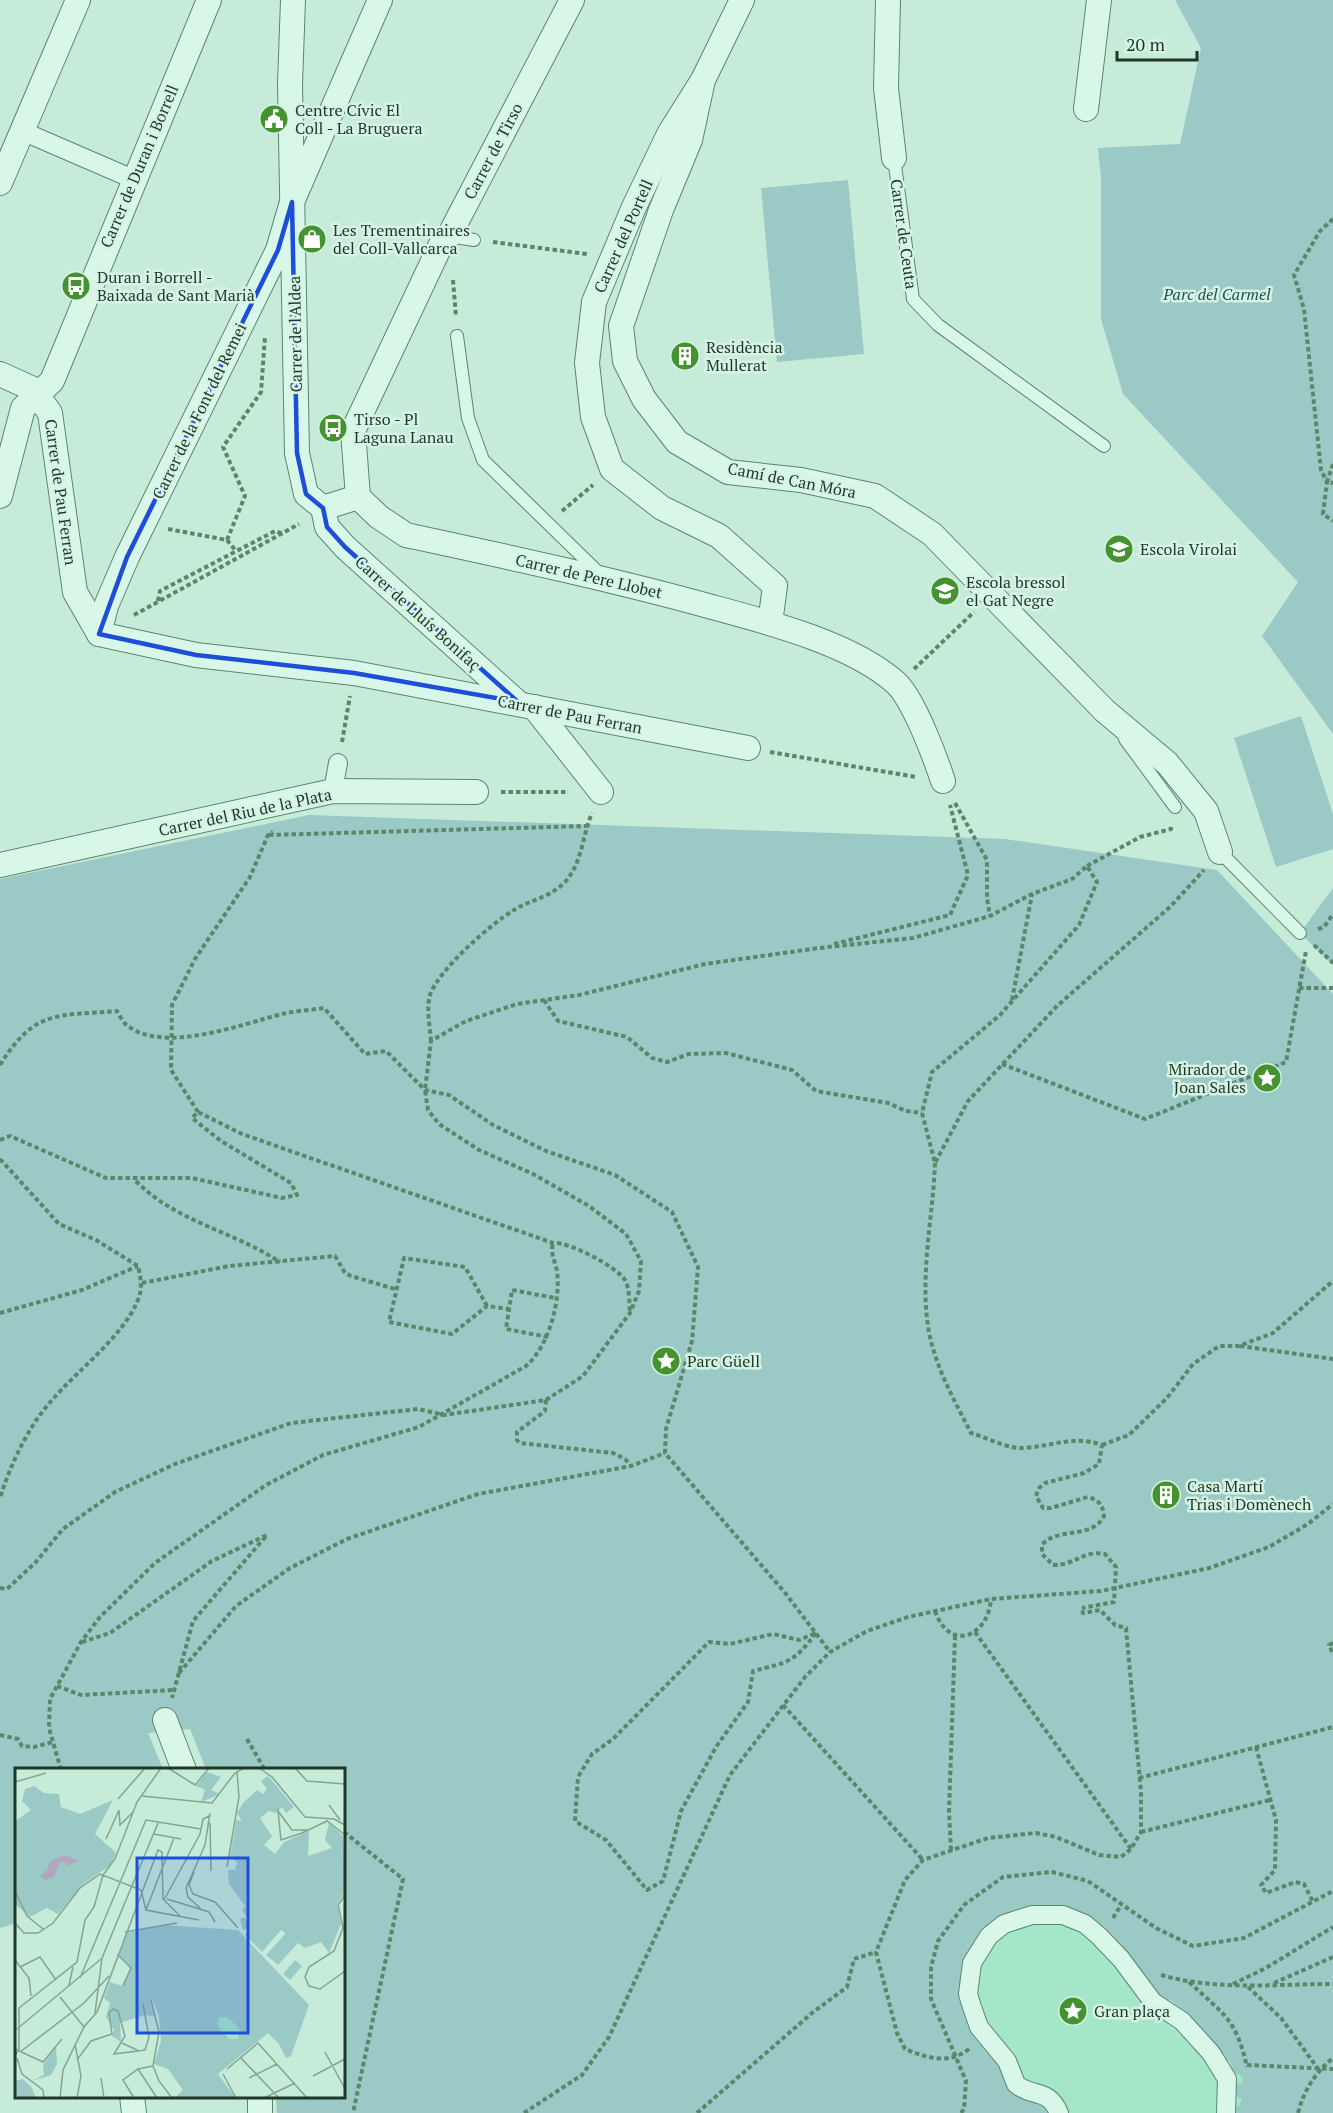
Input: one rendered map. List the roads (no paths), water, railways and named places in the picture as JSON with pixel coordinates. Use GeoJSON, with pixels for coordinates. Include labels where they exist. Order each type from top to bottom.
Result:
{"type":"FeatureCollection","features":[{"type":"Feature","properties":{"kind":"street"},"geometry":{"type":"LineString","coordinates":[[0,183],[78,0]]}},
{"type":"Feature","properties":{"kind":"street","name":"Carrer de Duran i Borrell"},"geometry":{"type":"LineString","coordinates":[[0,496],[23,408],[52,381],[133,179],[209,0]]}},
{"type":"Feature","properties":{"kind":"street","name":"Carrer de l'Aldea"},"geometry":{"type":"LineString","coordinates":[[293,0],[290,84],[291,202],[297,453],[306,494],[322,508]]}},
{"type":"Feature","properties":{"kind":"street","name":"Carrer de la Font del Remei"},"geometry":{"type":"LineString","coordinates":[[99,634],[106,606],[127,557],[278,250],[291,202],[380,0]]}},
{"type":"Feature","properties":{"kind":"street","name":"Carrer de Tirso"},"geometry":{"type":"LineString","coordinates":[[358,497],[352,431],[443,240],[449,236],[572,0]]}},
{"type":"Feature","properties":{"kind":"street","name":"Carrer del Portell"},"geometry":{"type":"LineString","coordinates":[[742,0],[703,80],[669,134],[606,255],[594,302],[587,363],[593,417],[612,470],[662,508],[719,536],[775,586],[770,623]]}},
{"type":"Feature","properties":{"kind":"street","name":"Carrer de Ceuta"},"geometry":{"type":"LineString","coordinates":[[888,0],[886,88],[894,158]]}},
{"type":"Feature","properties":{"kind":"street"},"geometry":{"type":"LineString","coordinates":[[1086,109],[1099,0]]}},
{"type":"Feature","properties":{"kind":"street","name":"Camí de Can Móra"},"geometry":{"type":"LineString","coordinates":[[703,80],[690,140],[661,210],[621,326],[625,361],[644,399],[677,441],[728,472],[801,480],[874,496],[932,534],[1105,711],[1167,763],[1206,811],[1220,852]]}},
{"type":"Feature","properties":{"kind":"street"},"geometry":{"type":"LineString","coordinates":[[22,131],[133,179]]}},
{"type":"Feature","properties":{"kind":"street"},"geometry":{"type":"LineString","coordinates":[[0,374],[23,383],[38,394]]}},
{"type":"Feature","properties":{"kind":"street","name":"Carrer de Pau Ferran"},"geometry":{"type":"LineString","coordinates":[[38,394],[50,413],[75,592],[99,634],[196,655],[354,673],[748,748]]}},
{"type":"Feature","properties":{"kind":"street"},"geometry":{"type":"LineString","coordinates":[[322,508],[358,497]]}},
{"type":"Feature","properties":{"kind":"street","name":"Carrer de Pere Llobet"},"geometry":{"type":"LineString","coordinates":[[358,497],[379,517],[406,535],[603,577],[770,623]]}},
{"type":"Feature","properties":{"kind":"street","name":"Carrer de Lluís Bonifaç"},"geometry":{"type":"LineString","coordinates":[[322,508],[327,527],[345,547],[526,704],[601,792]]}},
{"type":"Feature","properties":{"kind":"street"},"geometry":{"type":"LineString","coordinates":[[770,623],[860,657],[898,684],[928,739],[943,781]]}},
{"type":"Feature","properties":{"kind":"street"},"geometry":{"type":"LineString","coordinates":[[333,791],[338,763]]}},
{"type":"Feature","properties":{"kind":"street","name":"Carrer del Riu de la Plata"},"geometry":{"type":"LineString","coordinates":[[0,865],[333,791],[476,792]]}},
{"type":"Feature","properties":{"kind":"street"},"geometry":{"type":"LineString","coordinates":[[165,1720],[183,1768]]}},
{"type":"Feature","properties":{"kind":"street"},"geometry":{"type":"LineString","coordinates":[[1059,2113],[1052,2100],[1016,2084],[1007,2061],[979,2027],[968,1994],[972,1963],[979,1947],[1004,1924],[1032,1915],[1063,1915],[1085,1924],[1099,1936],[1121,1959],[1153,2002],[1182,2021],[1222,2068],[1227,2079],[1226,2113]]}},
{"type":"Feature","properties":{"kind":"street"},"geometry":{"type":"LineString","coordinates":[[132,2098],[134,2113]]}},
{"type":"Feature","properties":{"kind":"street"},"geometry":{"type":"LineString","coordinates":[[260,2098],[261,2113]]}},
{"type":"Feature","properties":{"kind":"lane","name":"Carrer de Ceuta"},"geometry":{"type":"LineString","coordinates":[[894,158],[913,299],[938,325],[1104,446]]}},
{"type":"Feature","properties":{"kind":"lane"},"geometry":{"type":"LineString","coordinates":[[449,236],[474,240]]}},
{"type":"Feature","properties":{"kind":"lane"},"geometry":{"type":"LineString","coordinates":[[457,336],[468,418],[483,460],[603,577]]}},
{"type":"Feature","properties":{"kind":"lane"},"geometry":{"type":"LineString","coordinates":[[1105,711],[1175,807]]}},
{"type":"Feature","properties":{"kind":"lane"},"geometry":{"type":"LineString","coordinates":[[1220,852],[1300,933]]}},
{"type":"Feature","properties":{"kind":"place","name":"Centre Cívic El Coll - La Bruguera"},"geometry":{"type":"Point","coordinates":[274,119]}},
{"type":"Feature","properties":{"kind":"place","name":"Les Trementinaires del Coll-Vallcarca"},"geometry":{"type":"Point","coordinates":[312,239]}},
{"type":"Feature","properties":{"kind":"place","name":"Duran i Borrell - Baixada de Sant Marià"},"geometry":{"type":"Point","coordinates":[76,286]}},
{"type":"Feature","properties":{"kind":"place","name":"Residència Mullerat"},"geometry":{"type":"Point","coordinates":[685,356]}},
{"type":"Feature","properties":{"kind":"place","name":"Tirso - Pl Laguna Lanau"},"geometry":{"type":"Point","coordinates":[333,428]}},
{"type":"Feature","properties":{"kind":"place","name":"Escola Virolai"},"geometry":{"type":"Point","coordinates":[1119,549]}},
{"type":"Feature","properties":{"kind":"place","name":"Escola bressol el Gat Negre"},"geometry":{"type":"Point","coordinates":[945,591]}},
{"type":"Feature","properties":{"kind":"place","name":"Mirador de Joan Sales"},"geometry":{"type":"Point","coordinates":[1267,1078]}},
{"type":"Feature","properties":{"kind":"place","name":"Parc Güell"},"geometry":{"type":"Point","coordinates":[666,1361]}},
{"type":"Feature","properties":{"kind":"place","name":"Casa Martí Trias i Domènech"},"geometry":{"type":"Point","coordinates":[1166,1495]}},
{"type":"Feature","properties":{"kind":"place","name":"Gran plaça"},"geometry":{"type":"Point","coordinates":[1073,2011]}},
{"type":"Feature","properties":{"kind":"park label","name":"Parc del Carmel"},"geometry":{"type":"Point","coordinates":[1217,294]}}]}
